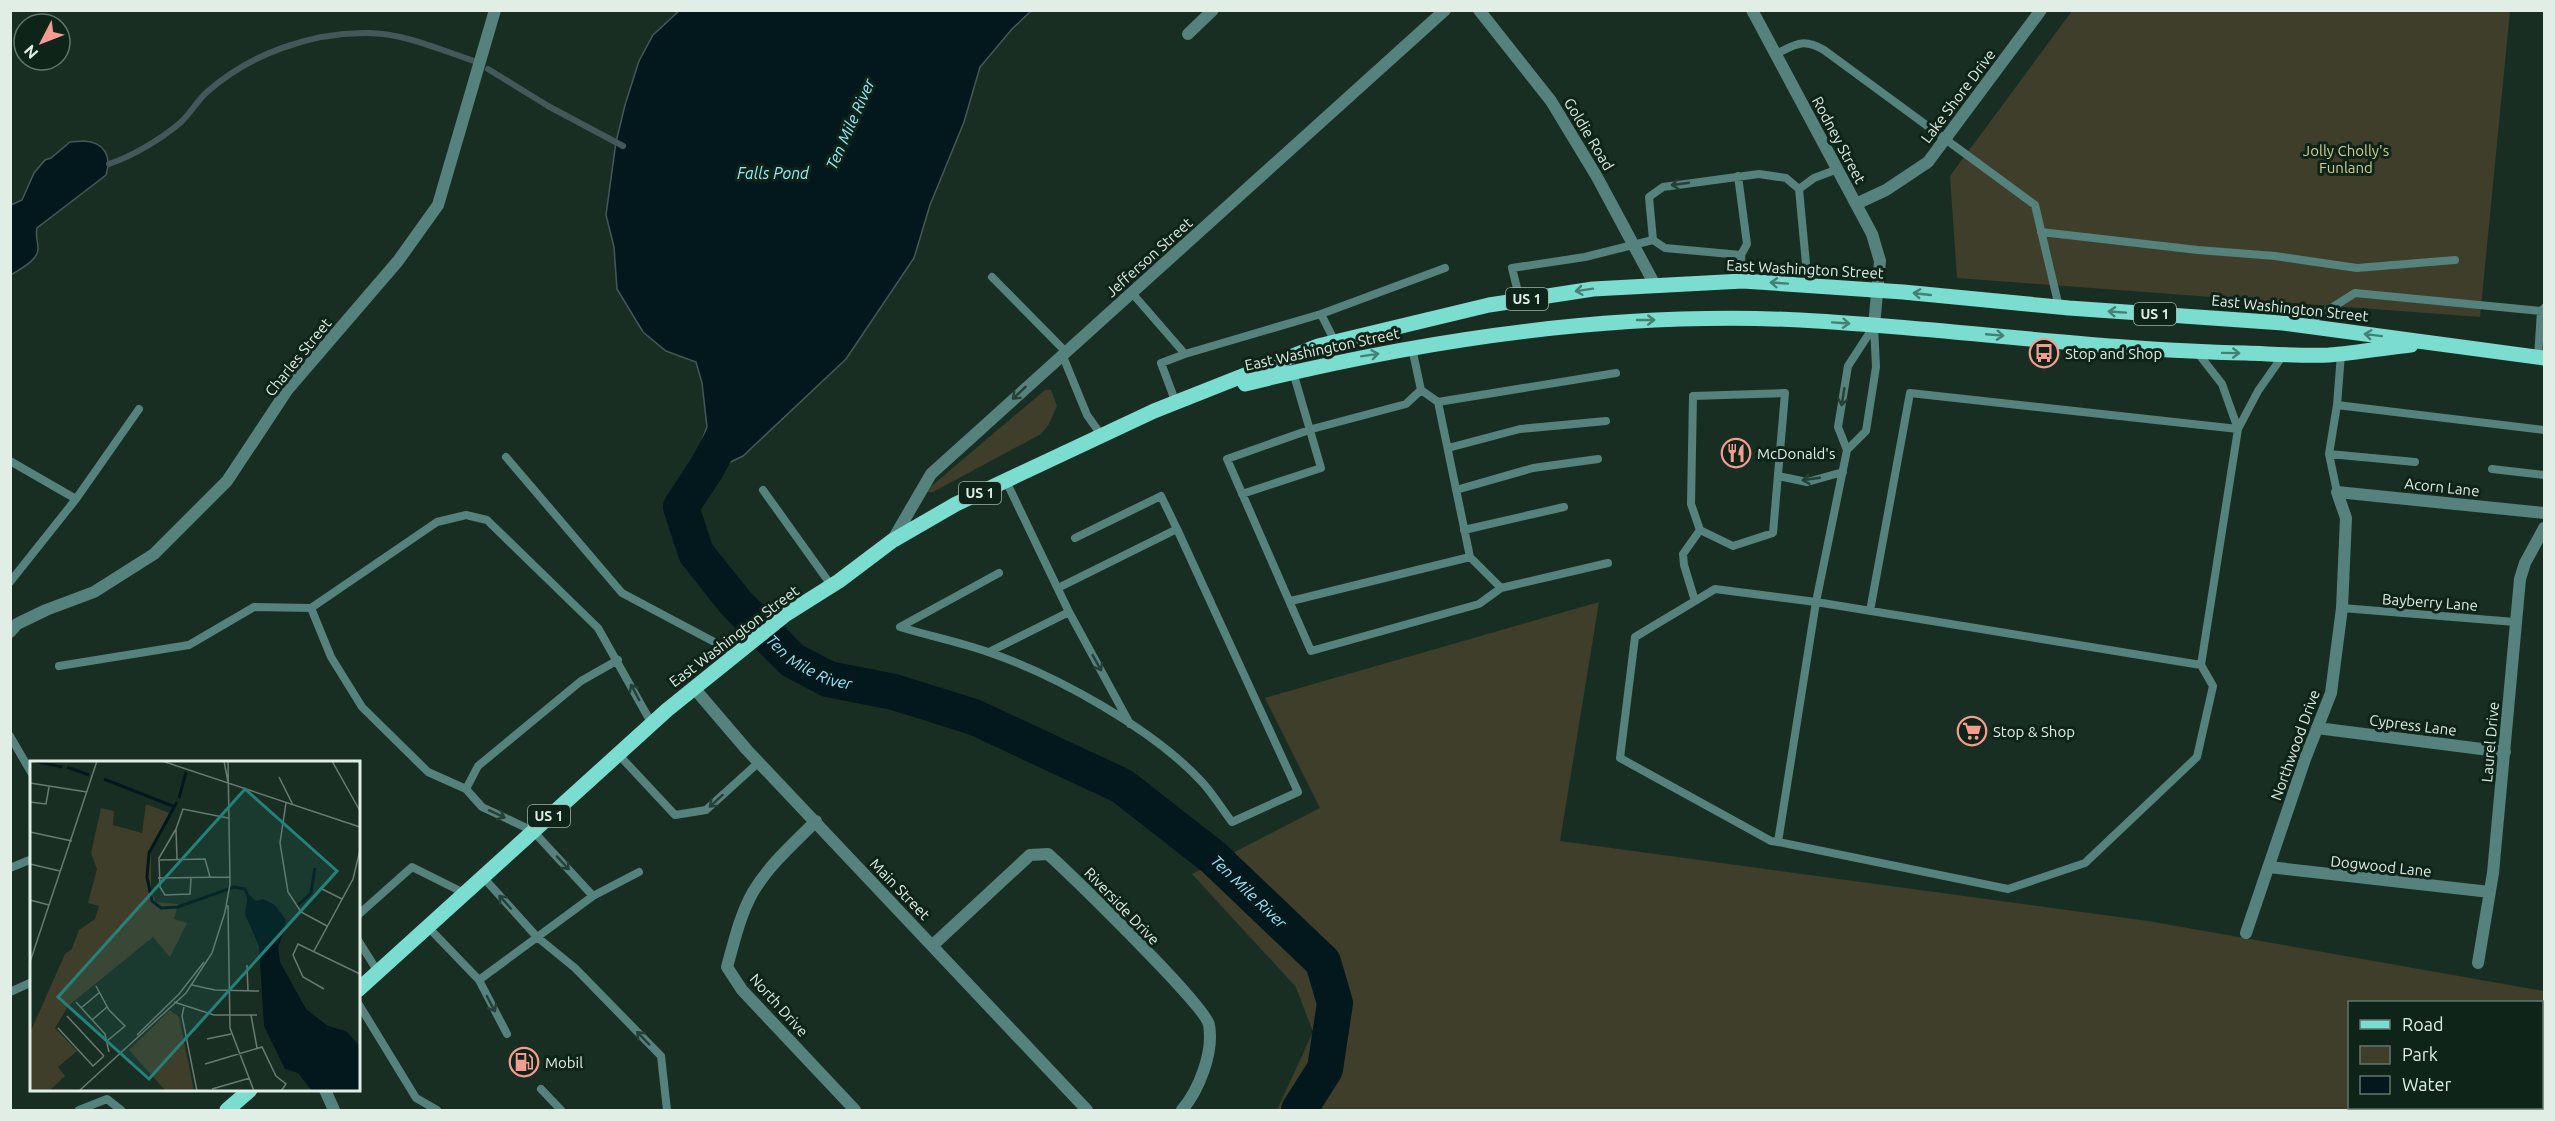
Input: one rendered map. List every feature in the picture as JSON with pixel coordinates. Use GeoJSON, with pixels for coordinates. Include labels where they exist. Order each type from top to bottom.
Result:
{"type":"FeatureCollection","features":[{"type":"Feature","properties":{"kind":"main road","name":"East Washington Street"},"geometry":{"type":"LineString","coordinates":[[360,988],[651,724],[739,650],[785,615],[892,541],[956,504],[1102,436],[1183,400],[1318,346],[1489,305],[1520,300],[1593,289],[1743,280],[2303,326],[2541,357]]}},
{"type":"Feature","properties":{"kind":"main road","name":"East Washington Street"},"geometry":{"type":"LineString","coordinates":[[1183,400],[1346,359],[1488,336],[1633,320],[1797,320],[2198,352],[2341,353],[2432,343]]}},
{"type":"Feature","properties":{"kind":"main road"},"geometry":{"type":"LineString","coordinates":[[227,1110],[248,1091]]}},
{"type":"Feature","properties":{"kind":"street","name":"Charles Street"},"geometry":{"type":"LineString","coordinates":[[10,632],[17,624],[46,610],[94,592],[154,554],[227,481],[288,389],[398,261],[438,205],[495,10]]}},
{"type":"Feature","properties":{"kind":"street"},"geometry":{"type":"LineString","coordinates":[[1188,34],[1213,10]]}},
{"type":"Feature","properties":{"kind":"street","name":"Jefferson Street"},"geometry":{"type":"LineString","coordinates":[[892,541],[931,474],[1444,10]]}},
{"type":"Feature","properties":{"kind":"street","name":"Goldie Road"},"geometry":{"type":"LineString","coordinates":[[1479,10],[1551,101],[1597,177],[1655,285]]}},
{"type":"Feature","properties":{"kind":"street","name":"Rodney Street"},"geometry":{"type":"LineString","coordinates":[[1752,10],[1872,234],[1880,261],[1874,326]]}},
{"type":"Feature","properties":{"kind":"street","name":"Lake Shore Drive"},"geometry":{"type":"LineString","coordinates":[[1856,204],[1886,190],[1928,162],[2041,10]]}},
{"type":"Feature","properties":{"kind":"street","name":"Acorn Lane"},"geometry":{"type":"LineString","coordinates":[[2337,492],[2544,513]]}},
{"type":"Feature","properties":{"kind":"street","name":"Northwood Drive"},"geometry":{"type":"LineString","coordinates":[[2246,933],[2331,693],[2342,608],[2346,518],[2337,492]]}},
{"type":"Feature","properties":{"kind":"street","name":"Laurel Drive"},"geometry":{"type":"LineString","coordinates":[[2478,963],[2490,892],[2520,579],[2525,563],[2544,528]]}},
{"type":"Feature","properties":{"kind":"street","name":"Main Street"},"geometry":{"type":"LineString","coordinates":[[694,688],[759,762],[1087,1110]]}},
{"type":"Feature","properties":{"kind":"street","name":"Cypress Lane"},"geometry":{"type":"LineString","coordinates":[[2317,728],[2505,752]]}},
{"type":"Feature","properties":{"kind":"street","name":"North Drive"},"geometry":{"type":"LineString","coordinates":[[816,821],[782,855],[753,892],[738,928],[727,967],[742,990],[855,1110]]}},
{"type":"Feature","properties":{"kind":"street","name":"Riverside Drive"},"geometry":{"type":"LineString","coordinates":[[933,945],[1030,855],[1048,854],[1185,992],[1209,1023],[1209,1059],[1182,1110]]}},
{"type":"Feature","properties":{"kind":"street","name":"Dogwood Lane"},"geometry":{"type":"LineString","coordinates":[[2269,867],[2490,892]]}},
{"type":"Feature","properties":{"kind":"street"},"geometry":{"type":"LineString","coordinates":[[326,1091],[334,1110]]}},
{"type":"Feature","properties":{"kind":"lane"},"geometry":{"type":"LineString","coordinates":[[1776,54],[1800,42],[1811,42],[1946,138],[2035,206],[2059,307]]}},
{"type":"Feature","properties":{"kind":"lane"},"geometry":{"type":"LineString","coordinates":[[1799,189],[1814,178],[1838,169]]}},
{"type":"Feature","properties":{"kind":"lane"},"geometry":{"type":"LineString","coordinates":[[1653,240],[1648,196],[1663,187],[1759,174],[1786,178],[1799,189],[1808,285]]}},
{"type":"Feature","properties":{"kind":"lane"},"geometry":{"type":"LineString","coordinates":[[1738,176],[1747,244],[1741,255],[1743,280]]}},
{"type":"Feature","properties":{"kind":"lane"},"geometry":{"type":"LineString","coordinates":[[2041,232],[2275,256],[2357,268],[2455,260]]}},
{"type":"Feature","properties":{"kind":"lane"},"geometry":{"type":"LineString","coordinates":[[1520,300],[1512,268],[1585,257],[1653,240],[1665,248],[1741,255]]}},
{"type":"Feature","properties":{"kind":"lane"},"geometry":{"type":"LineString","coordinates":[[1183,400],[1161,363],[1322,314],[1445,268]]}},
{"type":"Feature","properties":{"kind":"lane"},"geometry":{"type":"LineString","coordinates":[[992,277],[1064,352],[1087,415],[1102,436]]}},
{"type":"Feature","properties":{"kind":"lane"},"geometry":{"type":"LineString","coordinates":[[1132,293],[1185,354]]}},
{"type":"Feature","properties":{"kind":"lane"},"geometry":{"type":"LineString","coordinates":[[2303,326],[2355,293],[2543,309],[2541,357]]}},
{"type":"Feature","properties":{"kind":"lane"},"geometry":{"type":"LineString","coordinates":[[1322,314],[1335,342]]}},
{"type":"Feature","properties":{"kind":"lane"},"geometry":{"type":"LineString","coordinates":[[1847,450],[1866,431],[1876,367],[1874,326]]}},
{"type":"Feature","properties":{"kind":"lane"},"geometry":{"type":"LineString","coordinates":[[1778,842],[1816,602],[1847,450],[1838,427],[1848,366],[1874,326]]}},
{"type":"Feature","properties":{"kind":"lane"},"geometry":{"type":"LineString","coordinates":[[1412,348],[1421,390],[1438,402],[1470,557],[1501,588]]}},
{"type":"Feature","properties":{"kind":"lane"},"geometry":{"type":"LineString","coordinates":[[2198,352],[2222,384],[2238,429]]}},
{"type":"Feature","properties":{"kind":"lane"},"geometry":{"type":"LineString","coordinates":[[2337,492],[2329,454],[2337,405],[2341,353]]}},
{"type":"Feature","properties":{"kind":"lane"},"geometry":{"type":"LineString","coordinates":[[2201,665],[1816,602],[1715,589],[1635,637],[1620,758],[1778,842],[2008,889],[2085,863],[2197,757],[2213,686],[2201,665],[2238,429],[2258,391],[2284,354]]}},
{"type":"Feature","properties":{"kind":"lane"},"geometry":{"type":"LineString","coordinates":[[1242,494],[1321,468],[1293,372]]}},
{"type":"Feature","properties":{"kind":"lane"},"geometry":{"type":"LineString","coordinates":[[1438,402],[1616,373]]}},
{"type":"Feature","properties":{"kind":"lane"},"geometry":{"type":"LineString","coordinates":[[1421,390],[1406,404],[1311,429],[1227,459],[1311,651],[1479,604],[1501,588],[1608,563]]}},
{"type":"Feature","properties":{"kind":"lane"},"geometry":{"type":"LineString","coordinates":[[1785,393],[1773,533],[1733,546],[1700,530],[1691,504],[1693,396],[1785,393]]}},
{"type":"Feature","properties":{"kind":"lane"},"geometry":{"type":"LineString","coordinates":[[1870,611],[1910,393],[2238,429]]}},
{"type":"Feature","properties":{"kind":"lane"},"geometry":{"type":"LineString","coordinates":[[2337,405],[2544,430]]}},
{"type":"Feature","properties":{"kind":"lane"},"geometry":{"type":"LineString","coordinates":[[10,582],[76,500],[138,409]]}},
{"type":"Feature","properties":{"kind":"lane"},"geometry":{"type":"LineString","coordinates":[[1448,448],[1520,429],[1606,421]]}},
{"type":"Feature","properties":{"kind":"lane"},"geometry":{"type":"LineString","coordinates":[[2329,454],[2415,462]]}},
{"type":"Feature","properties":{"kind":"lane"},"geometry":{"type":"LineString","coordinates":[[506,457],[622,593],[739,650]]}},
{"type":"Feature","properties":{"kind":"lane"},"geometry":{"type":"LineString","coordinates":[[1456,490],[1533,468],[1598,459]]}},
{"type":"Feature","properties":{"kind":"lane"},"geometry":{"type":"LineString","coordinates":[[10,461],[76,500]]}},
{"type":"Feature","properties":{"kind":"lane"},"geometry":{"type":"LineString","coordinates":[[2492,469],[2544,475]]}},
{"type":"Feature","properties":{"kind":"lane"},"geometry":{"type":"LineString","coordinates":[[1778,476],[1807,482],[1843,472]]}},
{"type":"Feature","properties":{"kind":"lane"},"geometry":{"type":"LineString","coordinates":[[1006,481],[1069,612],[1131,725]]}},
{"type":"Feature","properties":{"kind":"lane"},"geometry":{"type":"LineString","coordinates":[[763,490],[831,585]]}},
{"type":"Feature","properties":{"kind":"lane"},"geometry":{"type":"LineString","coordinates":[[999,573],[900,627],[989,652],[1052,680],[1131,725],[1165,750],[1201,782],[1232,822],[1298,792],[1161,496],[1075,538]]}},
{"type":"Feature","properties":{"kind":"lane"},"geometry":{"type":"LineString","coordinates":[[1464,530],[1564,507]]}},
{"type":"Feature","properties":{"kind":"lane"},"geometry":{"type":"LineString","coordinates":[[58,666],[189,645],[254,607],[311,608],[437,522],[466,515],[487,520],[598,628],[618,660],[651,724]]}},
{"type":"Feature","properties":{"kind":"lane"},"geometry":{"type":"LineString","coordinates":[[1058,588],[1177,529]]}},
{"type":"Feature","properties":{"kind":"lane"},"geometry":{"type":"LineString","coordinates":[[1695,601],[1683,554],[1700,530]]}},
{"type":"Feature","properties":{"kind":"lane"},"geometry":{"type":"LineString","coordinates":[[1290,601],[1470,557]]}},
{"type":"Feature","properties":{"kind":"lane"},"geometry":{"type":"LineString","coordinates":[[311,608],[331,657],[362,707],[428,772],[466,789],[482,807],[533,831],[593,896]]}},
{"type":"Feature","properties":{"kind":"lane","name":"Bayberry Lane"},"geometry":{"type":"LineString","coordinates":[[2342,608],[2515,622]]}},
{"type":"Feature","properties":{"kind":"lane"},"geometry":{"type":"LineString","coordinates":[[989,652],[1069,612]]}},
{"type":"Feature","properties":{"kind":"lane"},"geometry":{"type":"LineString","coordinates":[[466,789],[478,766],[581,681],[618,660]]}},
{"type":"Feature","properties":{"kind":"lane"},"geometry":{"type":"LineString","coordinates":[[10,736],[30,771]]}},
{"type":"Feature","properties":{"kind":"lane"},"geometry":{"type":"LineString","coordinates":[[618,754],[675,815],[706,810],[759,762]]}},
{"type":"Feature","properties":{"kind":"lane"},"geometry":{"type":"LineString","coordinates":[[10,868],[30,860]]}},
{"type":"Feature","properties":{"kind":"lane"},"geometry":{"type":"LineString","coordinates":[[360,913],[412,867],[464,893]]}},
{"type":"Feature","properties":{"kind":"lane"},"geometry":{"type":"LineString","coordinates":[[479,980],[593,896],[639,872]]}},
{"type":"Feature","properties":{"kind":"lane"},"geometry":{"type":"LineString","coordinates":[[482,876],[537,937],[574,968],[661,1056],[667,1110]]}},
{"type":"Feature","properties":{"kind":"lane"},"geometry":{"type":"LineString","coordinates":[[428,927],[479,980],[507,1034]]}},
{"type":"Feature","properties":{"kind":"lane"},"geometry":{"type":"LineString","coordinates":[[360,943],[378,972]]}},
{"type":"Feature","properties":{"kind":"lane"},"geometry":{"type":"LineString","coordinates":[[10,992],[30,983]]}},
{"type":"Feature","properties":{"kind":"lane"},"geometry":{"type":"LineString","coordinates":[[360,1005],[416,1098],[437,1110]]}},
{"type":"Feature","properties":{"kind":"lane"},"geometry":{"type":"LineString","coordinates":[[541,1089],[561,1110]]}},
{"type":"Feature","properties":{"kind":"lane"},"geometry":{"type":"LineString","coordinates":[[79,1110],[107,1100],[121,1110]]}},
{"type":"Feature","properties":{"kind":"green space","name":"Jolly Cholly's Funland"},"geometry":{"type":"Polygon","coordinates":[[[2072,11],[2510,11],[2480,317],[1957,278],[1950,176],[2072,11]]]}},
{"type":"Feature","properties":{"kind":"green space"},"geometry":{"type":"Polygon","coordinates":[[[1045,390],[1051,390],[1057,406],[1049,424],[1041,434],[933,492],[927,492],[928,489],[1045,390]]]}},
{"type":"Feature","properties":{"kind":"green space"},"geometry":{"type":"Polygon","coordinates":[[[1599,602],[1560,841],[2148,921],[2544,991],[2544,1110],[1277,1110],[1313,1032],[1296,987],[1192,874],[1320,808],[1265,698],[1599,602]]]}},
{"type":"Feature","properties":{"kind":"water","name":"Falls Pond"},"geometry":{"type":"Polygon","coordinates":[[[679,11],[1031,11],[1012,29],[980,67],[964,122],[930,205],[914,258],[846,359],[743,456],[716,469],[706,469],[694,461],[707,427],[702,383],[696,362],[666,351],[643,332],[617,289],[614,247],[606,215],[616,142],[639,61],[653,35],[679,11]]]}},
{"type":"Feature","properties":{"kind":"water"},"geometry":{"type":"Polygon","coordinates":[[[84,141],[97,144],[105,151],[108,162],[106,175],[37,228],[38,248],[35,256],[28,264],[11,275],[11,205],[22,200],[34,173],[45,160],[51,158],[70,142],[84,141]]]}},
{"type":"Feature","properties":{"kind":"waterway"},"geometry":{"type":"LineString","coordinates":[[109,164],[137,152],[164,135],[180,123],[207,92],[242,67],[262,56],[303,41],[346,34],[381,34],[422,43],[474,61]]}},
{"type":"Feature","properties":{"kind":"waterway"},"geometry":{"type":"LineString","coordinates":[[488,69],[548,106],[623,146]]}},
{"type":"Feature","properties":{"kind":"waterway","name":"Ten Mile River"},"geometry":{"type":"LineString","coordinates":[[729,427],[706,469],[681,507],[696,553],[735,602],[792,660],[828,679],[894,692],[974,717],[1122,786],[1214,858],[1323,962],[1335,1003],[1325,1069],[1299,1110]]}},
{"type":"Feature","properties":{"kind":"place","name":"Stop and Shop"},"geometry":{"type":"Point","coordinates":[2044,353]}},
{"type":"Feature","properties":{"kind":"place","name":"McDonald's"},"geometry":{"type":"Point","coordinates":[1736,453]}},
{"type":"Feature","properties":{"kind":"place","name":"Stop & Shop"},"geometry":{"type":"Point","coordinates":[1972,731]}},
{"type":"Feature","properties":{"kind":"place","name":"Mobil"},"geometry":{"type":"Point","coordinates":[524,1062]}}]}
